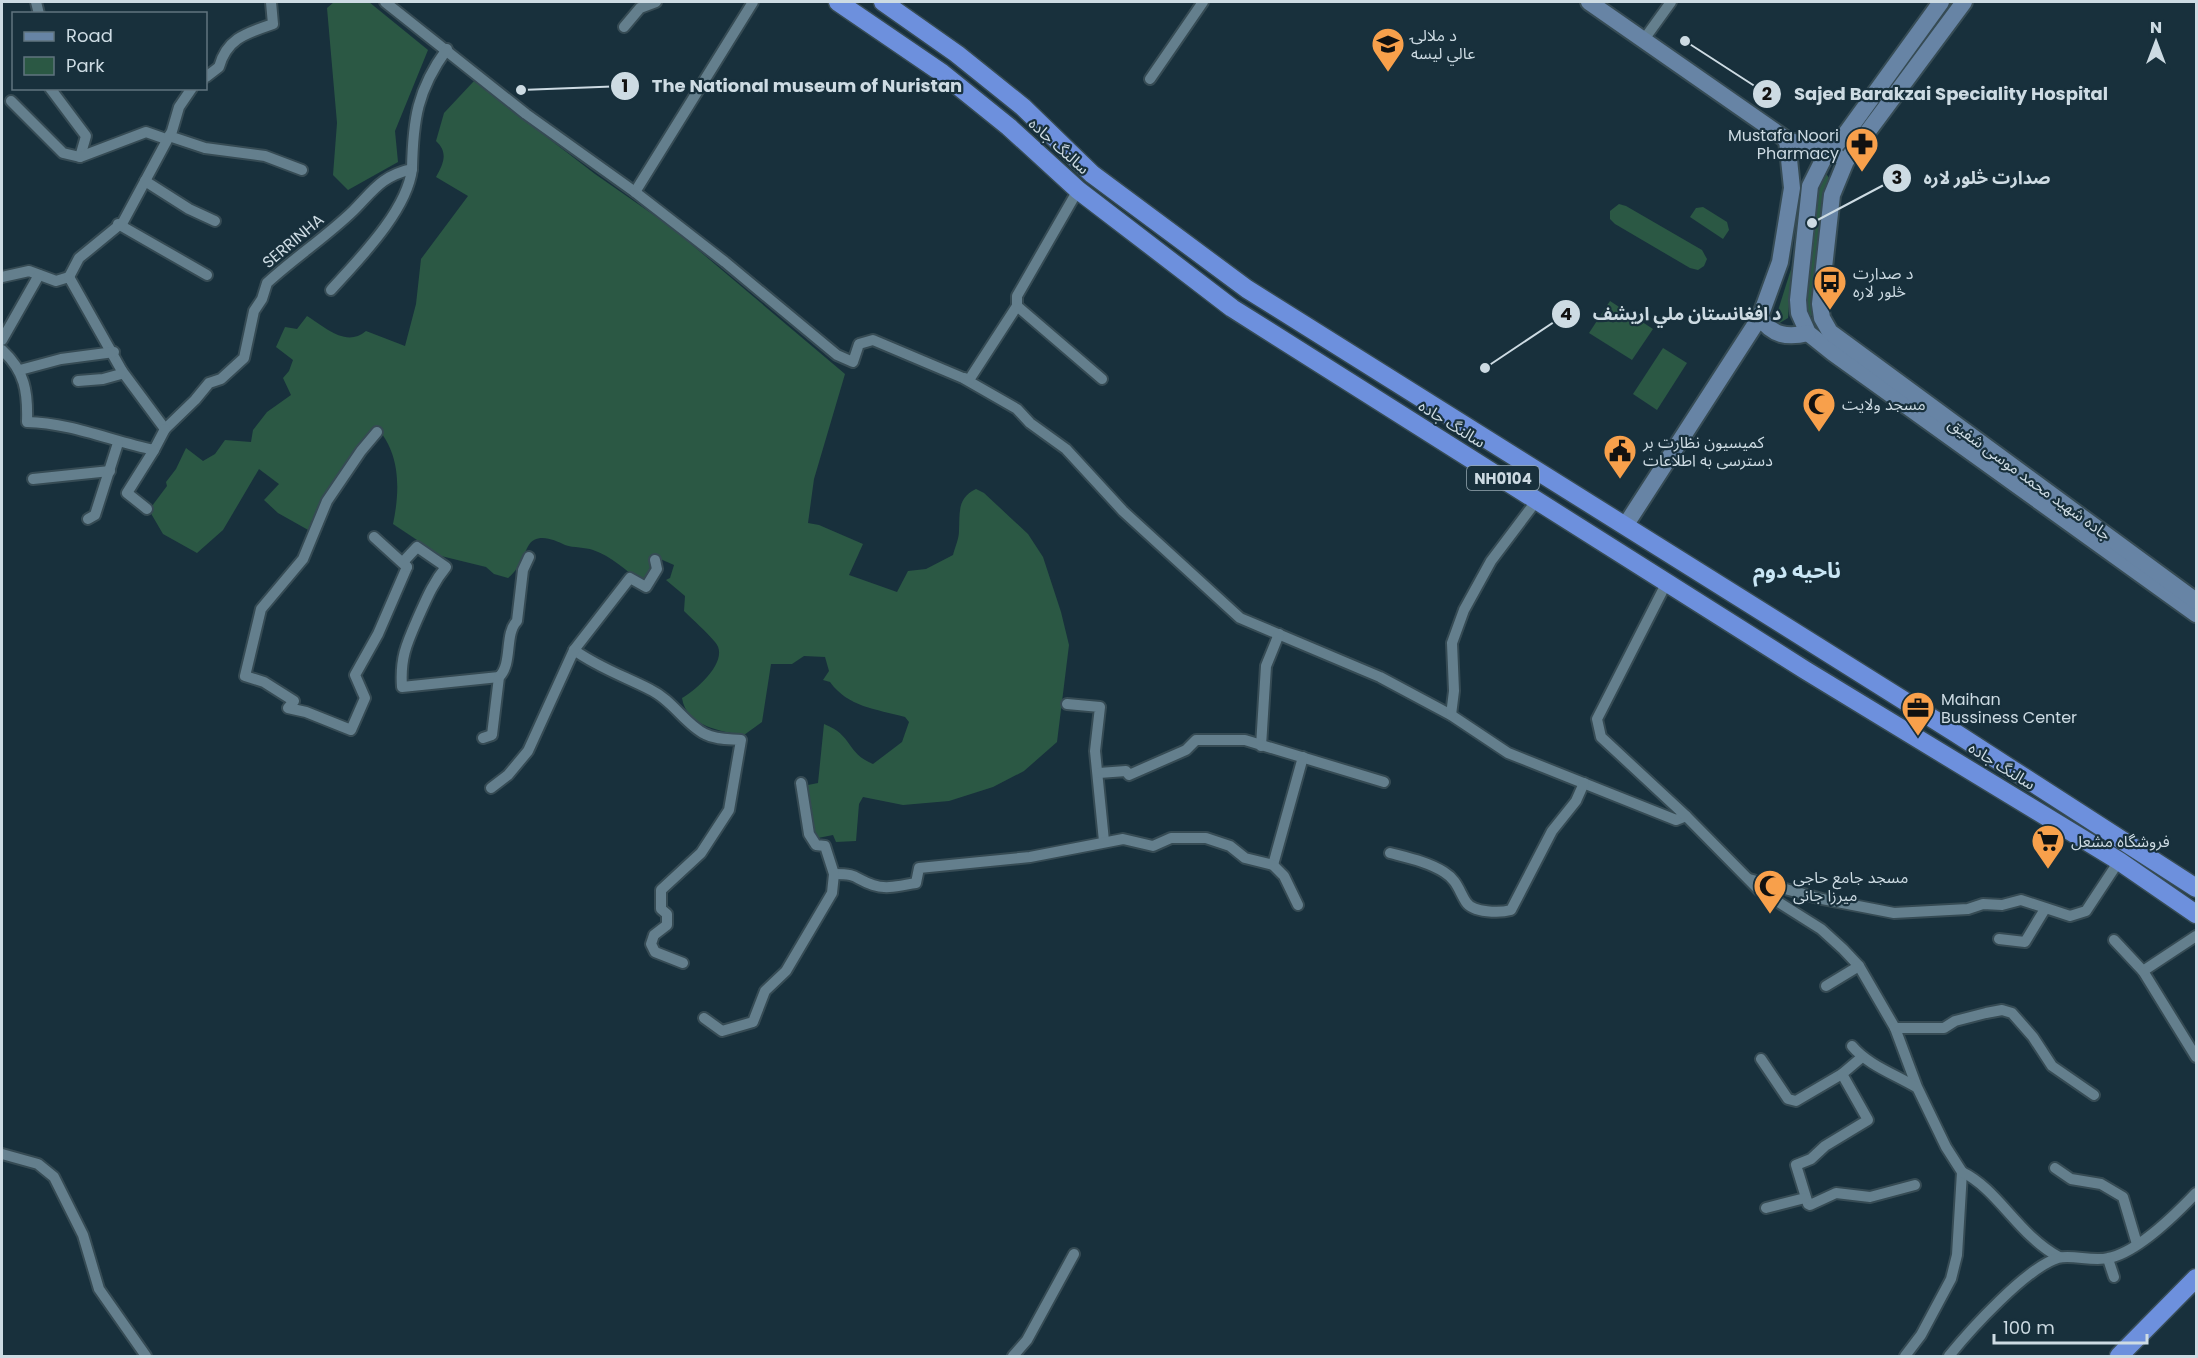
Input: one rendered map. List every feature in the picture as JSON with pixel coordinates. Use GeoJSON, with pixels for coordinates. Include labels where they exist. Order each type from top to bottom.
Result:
{"type":"FeatureCollection","features":[{"type":"Feature","properties":{"kind":"highway","name":"سالنگ جاده"},"geometry":{"type":"LineString","coordinates":[[838,2],[942,73],[1009,127],[1078,190],[1232,308],[1805,670],[2119,861],[2196,914]]}},
{"type":"Feature","properties":{"kind":"highway","name":"سالنگ جاده"},"geometry":{"type":"LineString","coordinates":[[891,4],[1023,107],[1092,174],[1247,288],[2196,888]]}},
{"type":"Feature","properties":{"kind":"highway"},"geometry":{"type":"LineString","coordinates":[[1379,401],[1392,380]]}},
{"type":"Feature","properties":{"kind":"highway"},"geometry":{"type":"LineString","coordinates":[[2119,1356],[2196,1278]]}},
{"type":"Feature","properties":{"kind":"main road"},"geometry":{"type":"LineString","coordinates":[[1590,2],[1645,38],[1787,140],[1846,161],[1964,2]]}},
{"type":"Feature","properties":{"kind":"main road"},"geometry":{"type":"LineString","coordinates":[[1760,317],[1766,326],[1782,335],[1795,336],[1808,333],[1799,313],[1800,277],[1809,186],[1828,155],[1941,2]]}},
{"type":"Feature","properties":{"kind":"main road"},"geometry":{"type":"LineString","coordinates":[[1625,526],[1760,317],[1780,262],[1792,188],[1787,140]]}},
{"type":"Feature","properties":{"kind":"main road"},"geometry":{"type":"LineString","coordinates":[[1792,188],[1804,174],[1828,155]]}},
{"type":"Feature","properties":{"kind":"main road","name":"جاده شهید محمد موسی شفیق"},"geometry":{"type":"LineString","coordinates":[[1846,161],[1832,195],[1820,304],[1822,318],[1830,332],[2196,601]]}},
{"type":"Feature","properties":{"kind":"main road","name":"جاده شهید محمد موسی شفیق"},"geometry":{"type":"LineString","coordinates":[[1808,333],[2196,614]]}},
{"type":"Feature","properties":{"kind":"street"},"geometry":{"type":"LineString","coordinates":[[207,76],[219,67],[223,54],[235,38],[273,24],[271,2]]}},
{"type":"Feature","properties":{"kind":"street"},"geometry":{"type":"LineString","coordinates":[[385,2],[526,114],[635,192],[837,355],[853,362],[859,344],[873,340],[969,380],[1017,306],[1017,296],[1078,190]]}},
{"type":"Feature","properties":{"kind":"street"},"geometry":{"type":"LineString","coordinates":[[624,27],[640,8],[656,2]]}},
{"type":"Feature","properties":{"kind":"street"},"geometry":{"type":"LineString","coordinates":[[635,192],[753,2]]}},
{"type":"Feature","properties":{"kind":"street"},"geometry":{"type":"LineString","coordinates":[[1150,79],[1203,2]]}},
{"type":"Feature","properties":{"kind":"street"},"geometry":{"type":"LineString","coordinates":[[1645,38],[1671,2]]}},
{"type":"Feature","properties":{"kind":"street"},"geometry":{"type":"LineString","coordinates":[[331,290],[355,263],[404,198],[412,169],[413,123],[434,66],[447,49]]}},
{"type":"Feature","properties":{"kind":"street"},"geometry":{"type":"LineString","coordinates":[[52,90],[86,136],[80,157]]}},
{"type":"Feature","properties":{"kind":"street"},"geometry":{"type":"LineString","coordinates":[[69,278],[79,258],[123,222],[167,137],[179,107],[191,90]]}},
{"type":"Feature","properties":{"kind":"street"},"geometry":{"type":"LineString","coordinates":[[11,101],[63,153],[80,157],[146,132],[205,148],[265,156],[302,170]]}},
{"type":"Feature","properties":{"kind":"street","name":"SERRINHA"},"geometry":{"type":"LineString","coordinates":[[147,509],[127,493],[165,429],[195,400],[208,383],[221,379],[244,358],[254,311],[262,299],[267,283],[353,211],[369,191],[389,178],[412,169]]}},
{"type":"Feature","properties":{"kind":"street"},"geometry":{"type":"LineString","coordinates":[[145,181],[189,209],[215,220]]}},
{"type":"Feature","properties":{"kind":"street"},"geometry":{"type":"LineString","coordinates":[[118,224],[207,275]]}},
{"type":"Feature","properties":{"kind":"street"},"geometry":{"type":"LineString","coordinates":[[2,277],[29,271],[56,281],[69,278]]}},
{"type":"Feature","properties":{"kind":"street"},"geometry":{"type":"LineString","coordinates":[[2,340],[39,275]]}},
{"type":"Feature","properties":{"kind":"street"},"geometry":{"type":"LineString","coordinates":[[69,278],[114,352],[122,371],[165,429]]}},
{"type":"Feature","properties":{"kind":"street"},"geometry":{"type":"LineString","coordinates":[[1017,306],[1102,379]]}},
{"type":"Feature","properties":{"kind":"street"},"geometry":{"type":"LineString","coordinates":[[2,350],[20,370],[28,391],[27,422],[65,425],[118,443],[154,450]]}},
{"type":"Feature","properties":{"kind":"street"},"geometry":{"type":"LineString","coordinates":[[20,370],[61,359],[114,352]]}},
{"type":"Feature","properties":{"kind":"street"},"geometry":{"type":"LineString","coordinates":[[78,381],[103,379],[120,375],[122,371]]}},
{"type":"Feature","properties":{"kind":"street"},"geometry":{"type":"LineString","coordinates":[[963,378],[1017,409],[1030,423],[1066,449],[1123,511],[1240,618],[1380,677],[1451,715],[1508,753],[1676,820],[1686,816]]}},
{"type":"Feature","properties":{"kind":"street"},"geometry":{"type":"LineString","coordinates":[[377,432],[361,451],[327,501],[303,559],[261,609],[245,675],[264,682],[294,701],[288,708],[306,712],[351,730],[365,698],[355,675],[358,666],[378,634],[407,567]]}},
{"type":"Feature","properties":{"kind":"street"},"geometry":{"type":"LineString","coordinates":[[88,519],[95,515],[118,443]]}},
{"type":"Feature","properties":{"kind":"street"},"geometry":{"type":"LineString","coordinates":[[33,479],[110,471]]}},
{"type":"Feature","properties":{"kind":"street"},"geometry":{"type":"LineString","coordinates":[[1451,715],[1454,691],[1452,643],[1464,610],[1491,561],[1537,500]]}},
{"type":"Feature","properties":{"kind":"street"},"geometry":{"type":"LineString","coordinates":[[374,537],[407,567]]}},
{"type":"Feature","properties":{"kind":"street"},"geometry":{"type":"LineString","coordinates":[[407,567],[403,562],[417,547],[446,567],[434,582],[408,635],[401,672],[402,687],[499,677],[503,674],[512,626],[517,621],[523,570],[529,557]]}},
{"type":"Feature","properties":{"kind":"street"},"geometry":{"type":"LineString","coordinates":[[491,788],[508,775],[528,752],[574,650],[590,634],[630,578],[646,587],[657,569],[655,560]]}},
{"type":"Feature","properties":{"kind":"street"},"geometry":{"type":"LineString","coordinates":[[1667,582],[1597,719],[1600,737],[1686,816],[1749,879],[1778,904],[1821,929],[1859,966],[1895,1028],[1917,1087],[1946,1147],[1962,1172],[1979,1180],[2026,1234],[2059,1257],[2088,1261],[2124,1254],[2196,1193]]}},
{"type":"Feature","properties":{"kind":"street"},"geometry":{"type":"LineString","coordinates":[[1261,746],[1266,666],[1279,634]]}},
{"type":"Feature","properties":{"kind":"street"},"geometry":{"type":"LineString","coordinates":[[574,650],[602,669],[650,689],[670,703],[703,734],[722,739],[741,740],[729,810],[701,853],[661,890],[661,909],[667,914],[668,925],[654,935],[651,944],[655,952],[683,963]]}},
{"type":"Feature","properties":{"kind":"street"},"geometry":{"type":"LineString","coordinates":[[483,738],[492,735],[499,677]]}},
{"type":"Feature","properties":{"kind":"street"},"geometry":{"type":"LineString","coordinates":[[1067,704],[1100,707],[1095,751],[1104,841]]}},
{"type":"Feature","properties":{"kind":"street"},"geometry":{"type":"LineString","coordinates":[[1099,773],[1126,771],[1129,775],[1186,750],[1196,740],[1245,740],[1384,782]]}},
{"type":"Feature","properties":{"kind":"street"},"geometry":{"type":"LineString","coordinates":[[1273,865],[1303,757]]}},
{"type":"Feature","properties":{"kind":"street"},"geometry":{"type":"LineString","coordinates":[[704,1018],[722,1031],[753,1022],[765,991],[786,971],[832,893],[834,874],[825,846],[816,844],[808,834],[801,783]]}},
{"type":"Feature","properties":{"kind":"street"},"geometry":{"type":"LineString","coordinates":[[1390,853],[1427,863],[1446,873],[1457,883],[1466,902],[1472,907],[1511,910],[1552,831],[1576,801],[1584,783]]}},
{"type":"Feature","properties":{"kind":"street"},"geometry":{"type":"LineString","coordinates":[[834,874],[854,874],[875,886],[893,887],[916,883],[920,868],[1030,857],[1123,839],[1153,846],[1171,838],[1206,838],[1230,846],[1245,858],[1273,865],[1284,876],[1298,905]]}},
{"type":"Feature","properties":{"kind":"street"},"geometry":{"type":"LineString","coordinates":[[1749,879],[1822,899],[1894,912],[1968,909],[1983,904],[2002,904],[2021,900],[2070,916],[2082,914],[2107,882],[2119,861]]}},
{"type":"Feature","properties":{"kind":"street"},"geometry":{"type":"LineString","coordinates":[[2000,939],[2022,942],[2028,940],[2045,909]]}},
{"type":"Feature","properties":{"kind":"street"},"geometry":{"type":"LineString","coordinates":[[2143,971],[2196,936]]}},
{"type":"Feature","properties":{"kind":"street"},"geometry":{"type":"LineString","coordinates":[[2114,940],[2143,971],[2196,1058]]}},
{"type":"Feature","properties":{"kind":"street"},"geometry":{"type":"LineString","coordinates":[[1826,986],[1859,966]]}},
{"type":"Feature","properties":{"kind":"street"},"geometry":{"type":"LineString","coordinates":[[1895,1028],[1944,1028],[1955,1021],[1986,1013],[2002,1010],[2012,1013],[2033,1037],[2052,1066],[2094,1095]]}},
{"type":"Feature","properties":{"kind":"street"},"geometry":{"type":"LineString","coordinates":[[1852,1046],[1862,1057],[1917,1087]]}},
{"type":"Feature","properties":{"kind":"street"},"geometry":{"type":"LineString","coordinates":[[1761,1059],[1791,1101],[1796,1101],[1842,1074],[1862,1057]]}},
{"type":"Feature","properties":{"kind":"street"},"geometry":{"type":"LineString","coordinates":[[1842,1074],[1868,1120],[1825,1146],[1811,1159],[1796,1165],[1805,1198],[1810,1205],[1836,1193],[1870,1197],[1915,1185]]}},
{"type":"Feature","properties":{"kind":"street"},"geometry":{"type":"LineString","coordinates":[[2,1154],[38,1164],[54,1177],[83,1235],[99,1289],[146,1356]]}},
{"type":"Feature","properties":{"kind":"street"},"geometry":{"type":"LineString","coordinates":[[2055,1168],[2071,1179],[2101,1184],[2122,1197],[2137,1244]]}},
{"type":"Feature","properties":{"kind":"street"},"geometry":{"type":"LineString","coordinates":[[1905,1356],[1929,1321],[1951,1279],[1957,1255],[1962,1172]]}},
{"type":"Feature","properties":{"kind":"street"},"geometry":{"type":"LineString","coordinates":[[1766,1208],[1805,1198]]}},
{"type":"Feature","properties":{"kind":"street"},"geometry":{"type":"LineString","coordinates":[[1013,1356],[1027,1340],[1074,1254]]}},
{"type":"Feature","properties":{"kind":"street"},"geometry":{"type":"LineString","coordinates":[[1949,1356],[2000,1301],[2036,1270],[2059,1257]]}},
{"type":"Feature","properties":{"kind":"street"},"geometry":{"type":"LineString","coordinates":[[2108,1258],[2114,1277]]}},
{"type":"Feature","properties":{"kind":"green space"},"geometry":{"type":"Polygon","coordinates":[[[334,2],[369,2],[428,50],[395,131],[398,162],[348,190],[333,175],[337,123],[327,8],[334,2]]]}},
{"type":"Feature","properties":{"kind":"green space"},"geometry":{"type":"Polygon","coordinates":[[[474,81],[595,174],[671,227],[845,374],[814,479],[808,523],[819,525],[863,544],[849,575],[897,592],[908,571],[926,569],[953,555],[959,534],[961,506],[965,497],[976,489],[984,493],[1028,534],[1043,557],[1069,645],[1057,742],[1024,771],[993,787],[949,801],[903,805],[863,797],[859,804],[856,841],[836,842],[833,835],[818,838],[808,812],[807,791],[808,785],[818,783],[824,724],[840,733],[858,755],[873,764],[902,742],[909,722],[905,717],[863,706],[845,697],[830,682],[823,680],[829,671],[825,657],[804,656],[792,664],[771,664],[762,722],[744,735],[706,726],[690,715],[682,698],[710,674],[719,657],[719,649],[715,642],[684,611],[685,596],[666,580],[670,578],[674,565],[658,558],[647,581],[639,581],[600,553],[542,538],[531,542],[517,568],[508,578],[494,574],[486,567],[441,556],[393,524],[397,499],[394,460],[384,437],[376,427],[361,441],[310,531],[278,513],[264,500],[279,484],[259,469],[223,530],[197,553],[163,534],[149,510],[167,486],[166,482],[176,469],[186,448],[203,461],[215,454],[225,440],[251,442],[253,430],[267,412],[291,395],[283,378],[289,371],[293,360],[276,347],[285,327],[297,329],[307,316],[343,337],[358,336],[366,331],[405,346],[416,304],[421,259],[468,196],[436,177],[443,163],[444,154],[436,141],[444,113],[474,81]]]}},
{"type":"Feature","properties":{"kind":"green space"},"geometry":{"type":"Polygon","coordinates":[[[1822,175],[1827,175],[1829,178],[1814,315],[1809,317],[1804,285],[1806,246],[1822,175]]]}},
{"type":"Feature","properties":{"kind":"green space"},"geometry":{"type":"Polygon","coordinates":[[[1619,204],[1702,250],[1707,259],[1704,266],[1698,270],[1690,268],[1615,224],[1610,219],[1610,211],[1619,204]]]}},
{"type":"Feature","properties":{"kind":"green space"},"geometry":{"type":"Polygon","coordinates":[[[1703,207],[1727,222],[1729,230],[1723,239],[1690,217],[1696,208],[1703,207]]]}},
{"type":"Feature","properties":{"kind":"green space"},"geometry":{"type":"Polygon","coordinates":[[[1792,266],[1788,318],[1778,324],[1775,320],[1792,266]]]}},
{"type":"Feature","properties":{"kind":"green space"},"geometry":{"type":"Polygon","coordinates":[[[1610,301],[1653,329],[1632,360],[1589,333],[1610,301]]]}},
{"type":"Feature","properties":{"kind":"green space"},"geometry":{"type":"Polygon","coordinates":[[[1663,348],[1687,363],[1657,410],[1633,394],[1663,348]]]}},
{"type":"Feature","properties":{"kind":"place","name":"Sajed Barakzai Speciality Hospital"},"geometry":{"type":"Point","coordinates":[1685,41]}},
{"type":"Feature","properties":{"kind":"place","name":"د ملالۍ عالي لیسه"},"geometry":{"type":"Point","coordinates":[1388,73]}},
{"type":"Feature","properties":{"kind":"place","name":"The National museum of Nuristan"},"geometry":{"type":"Point","coordinates":[521,90]}},
{"type":"Feature","properties":{"kind":"place","name":"Mustafa Noori Pharmacy"},"geometry":{"type":"Point","coordinates":[1862,173]}},
{"type":"Feature","properties":{"kind":"place","name":"صدارت څلور لاره"},"geometry":{"type":"Point","coordinates":[1812,223]}},
{"type":"Feature","properties":{"kind":"place","name":"د صدارت څلور لاره"},"geometry":{"type":"Point","coordinates":[1830,311]}},
{"type":"Feature","properties":{"kind":"place","name":"د افغانستان ملي اریشف"},"geometry":{"type":"Point","coordinates":[1485,368]}},
{"type":"Feature","properties":{"kind":"place","name":"مسجد ولایت"},"geometry":{"type":"Point","coordinates":[1819,433]}},
{"type":"Feature","properties":{"kind":"place","name":"کمیسیون نظارت بر دسترسی به اطلاعات"},"geometry":{"type":"Point","coordinates":[1620,480]}},
{"type":"Feature","properties":{"kind":"place","name":"Maihan Bussiness Center"},"geometry":{"type":"Point","coordinates":[1918,737]}},
{"type":"Feature","properties":{"kind":"place","name":"فروشگاه مشعل"},"geometry":{"type":"Point","coordinates":[2048,870]}},
{"type":"Feature","properties":{"kind":"place","name":"مسجد جامع حاجی میرزا جانی"},"geometry":{"type":"Point","coordinates":[1770,915]}},
{"type":"Feature","properties":{"kind":"district","name":"ناحیه دوم"},"geometry":{"type":"Point","coordinates":[1797,570]}}]}
